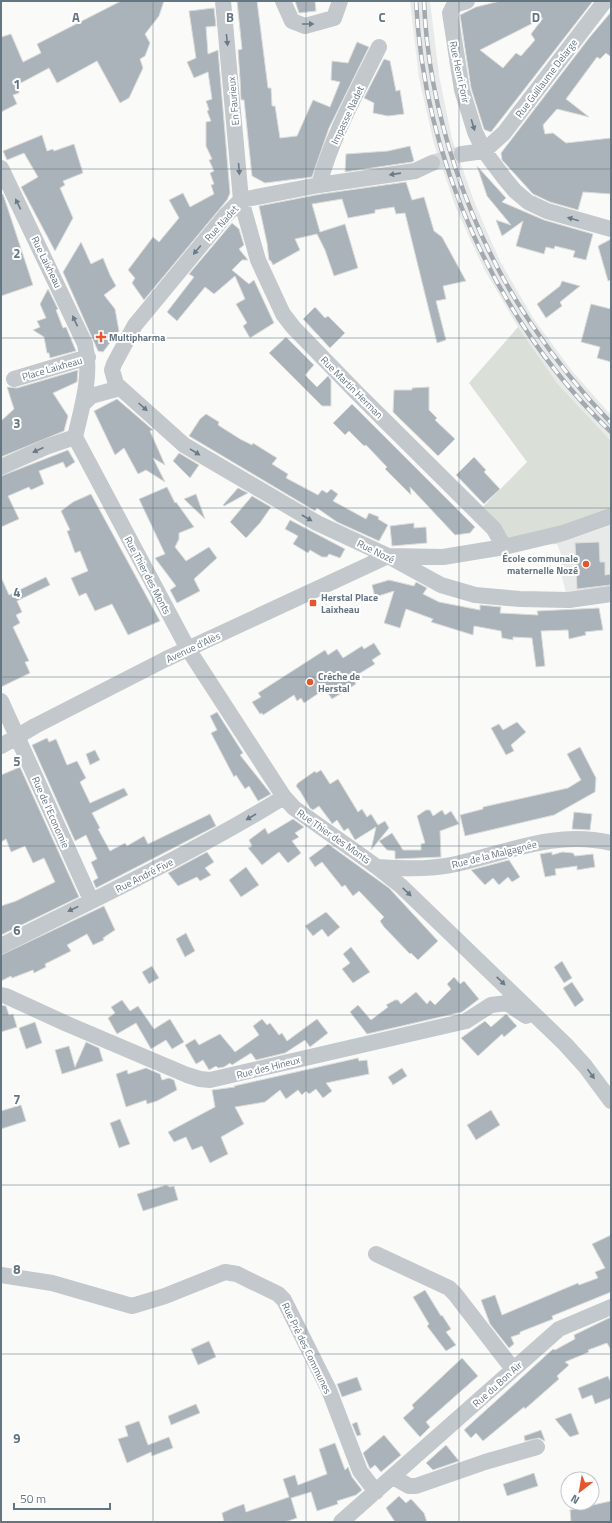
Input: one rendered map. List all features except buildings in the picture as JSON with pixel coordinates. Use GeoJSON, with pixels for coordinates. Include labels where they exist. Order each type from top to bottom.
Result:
{"type":"FeatureCollection","features":[{"type":"Feature","properties":{"kind":"street","name":"En Faurieux"},"geometry":{"type":"LineString","coordinates":[[223,1],[241,200]]}},
{"type":"Feature","properties":{"kind":"street"},"geometry":{"type":"LineString","coordinates":[[283,1],[292,20],[305,26],[334,18],[340,1]]}},
{"type":"Feature","properties":{"kind":"street","name":"Rue Henri Forir"},"geometry":{"type":"LineString","coordinates":[[466,1],[454,5],[450,12],[462,90],[475,132],[484,151],[514,191],[528,202],[547,211],[611,229]]}},
{"type":"Feature","properties":{"kind":"street","name":"Rue Guillaume Delarge"},"geometry":{"type":"LineString","coordinates":[[484,151],[504,133],[605,1]]}},
{"type":"Feature","properties":{"kind":"street","name":"Impasse Nadet"},"geometry":{"type":"LineString","coordinates":[[319,185],[329,153],[379,47]]}},
{"type":"Feature","properties":{"kind":"street"},"geometry":{"type":"LineString","coordinates":[[462,154],[484,151]]}},
{"type":"Feature","properties":{"kind":"street","name":"Rue Nadet"},"geometry":{"type":"LineString","coordinates":[[114,364],[134,325],[225,216],[241,200],[319,185],[415,171],[432,163]]}},
{"type":"Feature","properties":{"kind":"street","name":"Rue Laixheau"},"geometry":{"type":"LineString","coordinates":[[1,168],[85,344],[88,359]]}},
{"type":"Feature","properties":{"kind":"street","name":"Rue Martin Herman"},"geometry":{"type":"LineString","coordinates":[[241,200],[258,260],[283,314],[293,327],[494,529],[504,547]]}},
{"type":"Feature","properties":{"kind":"street","name":"Place Laixheau"},"geometry":{"type":"LineString","coordinates":[[88,359],[90,363],[99,368],[106,368],[114,364]]}},
{"type":"Feature","properties":{"kind":"street","name":"Place Laixheau"},"geometry":{"type":"LineString","coordinates":[[14,379],[88,359]]}},
{"type":"Feature","properties":{"kind":"street","name":"Place Laixheau"},"geometry":{"type":"LineString","coordinates":[[75,437],[83,404],[88,359]]}},
{"type":"Feature","properties":{"kind":"street"},"geometry":{"type":"LineString","coordinates":[[83,404],[91,396],[120,388],[116,384],[112,370],[114,364]]}},
{"type":"Feature","properties":{"kind":"street","name":"Rue Nozé"},"geometry":{"type":"LineString","coordinates":[[120,388],[133,397],[184,444],[251,486],[317,523],[388,556],[441,585],[475,595],[520,599],[569,600],[611,594]]}},
{"type":"Feature","properties":{"kind":"street"},"geometry":{"type":"LineString","coordinates":[[1,467],[46,447],[75,437]]}},
{"type":"Feature","properties":{"kind":"street","name":"Rue Thier des Monts"},"geometry":{"type":"LineString","coordinates":[[75,437],[188,649],[284,797],[294,808],[377,867],[401,886],[538,1017],[585,1066],[611,1101]]}},
{"type":"Feature","properties":{"kind":"street"},"geometry":{"type":"LineString","coordinates":[[388,556],[443,557],[504,547],[563,533],[611,516]]}},
{"type":"Feature","properties":{"kind":"street","name":"Avenue d'Alès"},"geometry":{"type":"LineString","coordinates":[[1,746],[17,735],[188,649],[388,556]]}},
{"type":"Feature","properties":{"kind":"street","name":"Rue de l'Economie"},"geometry":{"type":"LineString","coordinates":[[1,701],[91,900]]}},
{"type":"Feature","properties":{"kind":"street","name":"Rue André Five"},"geometry":{"type":"LineString","coordinates":[[1,946],[184,854],[284,797]]}},
{"type":"Feature","properties":{"kind":"street","name":"Rue de la Malgagnée"},"geometry":{"type":"LineString","coordinates":[[377,867],[401,869],[437,868],[538,843],[566,838],[582,838],[611,843]]}},
{"type":"Feature","properties":{"kind":"street","name":"Rue des Hineux"},"geometry":{"type":"LineString","coordinates":[[1,995],[187,1075],[210,1080],[444,1027],[466,1021],[491,1005],[507,1003],[528,1019],[538,1017]]}},
{"type":"Feature","properties":{"kind":"street"},"geometry":{"type":"LineString","coordinates":[[376,1254],[449,1288],[513,1369]]}},
{"type":"Feature","properties":{"kind":"street","name":"Rue Pré des Communes"},"geometry":{"type":"LineString","coordinates":[[1,1275],[52,1283],[132,1306],[165,1296],[225,1272],[237,1274],[278,1294],[284,1300],[318,1367],[360,1470],[376,1492]]}},
{"type":"Feature","properties":{"kind":"street","name":"Rue du Bon Air"},"geometry":{"type":"LineString","coordinates":[[341,1522],[559,1329],[611,1307]]}},
{"type":"Feature","properties":{"kind":"street"},"geometry":{"type":"LineString","coordinates":[[393,1477],[409,1486],[416,1486],[485,1462],[537,1448]]}},
{"type":"Feature","properties":{"kind":"shaded area"},"geometry":{"type":"Polygon","coordinates":[[[410,1],[430,1],[439,75],[452,139],[474,201],[500,261],[533,318],[572,371],[611,415],[611,441],[557,383],[518,327],[484,269],[470,239],[456,208],[434,144],[419,78],[410,1]]]}},
{"type":"Feature","properties":{"kind":"shaded area"},"geometry":{"type":"Polygon","coordinates":[[[518,327],[557,383],[611,441],[611,524],[557,544],[504,547],[477,513],[527,462],[469,383],[518,327]]]}},
{"type":"Feature","properties":{"kind":"shaded area","name":"École communale maternelle Nozé"},"geometry":{"type":"Polygon","coordinates":[[[611,525],[611,589],[566,593],[561,573],[561,554],[557,544],[611,525]]]}},
{"type":"Feature","properties":{"kind":"tunnel"},"geometry":{"type":"LineString","coordinates":[[432,163],[462,154]]}},
{"type":"Feature","properties":{"kind":"railway"},"geometry":{"type":"LineString","coordinates":[[416,1],[422,61],[434,120],[451,178],[473,235],[501,289],[533,340],[570,388],[611,432]]}},
{"type":"Feature","properties":{"kind":"railway"},"geometry":{"type":"LineString","coordinates":[[424,1],[427,42],[443,127],[471,210],[488,249],[508,287],[549,349],[568,374],[611,423]]}},
{"type":"Feature","properties":{"kind":"place","name":"Multipharma"},"geometry":{"type":"Point","coordinates":[101,337]}},
{"type":"Feature","properties":{"kind":"place","name":"École communale maternelle Nozé"},"geometry":{"type":"Point","coordinates":[586,564]}},
{"type":"Feature","properties":{"kind":"place","name":"Herstal Place Laixheau"},"geometry":{"type":"Point","coordinates":[313,603]}},
{"type":"Feature","properties":{"kind":"place","name":"Crêche de Herstal"},"geometry":{"type":"Point","coordinates":[310,682]}}]}
